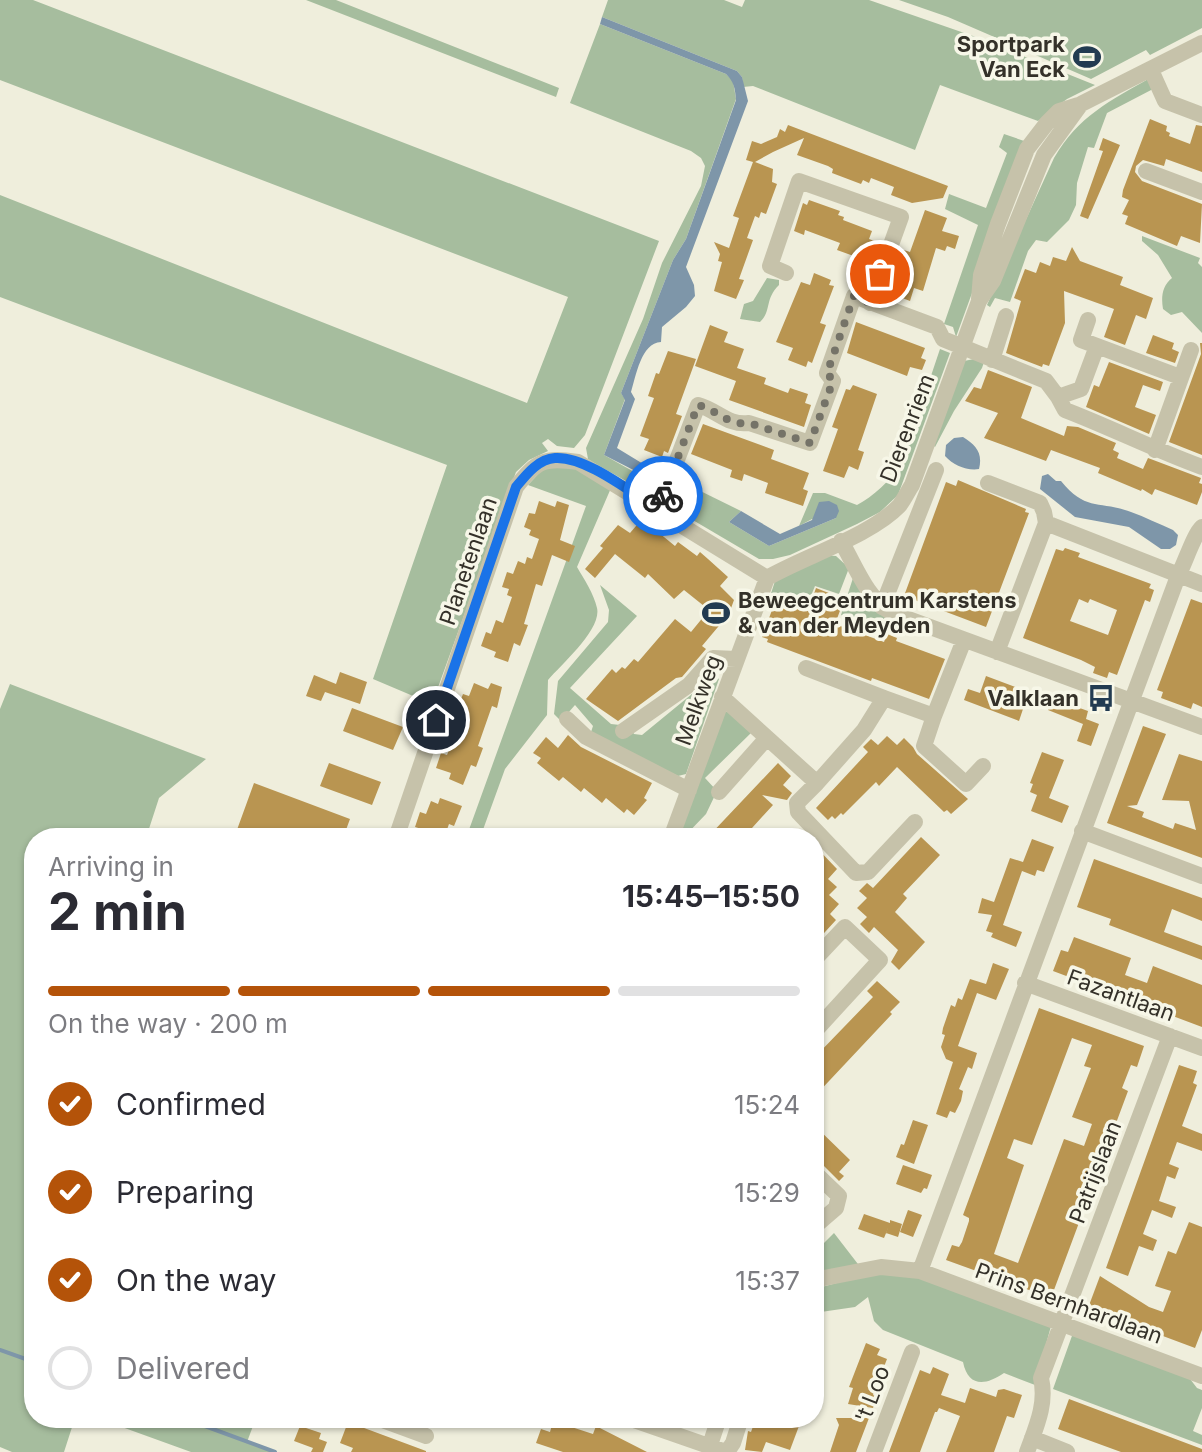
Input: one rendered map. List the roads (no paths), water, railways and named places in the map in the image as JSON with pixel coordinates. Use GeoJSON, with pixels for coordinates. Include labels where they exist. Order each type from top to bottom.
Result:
{"type":"FeatureCollection","features":[{"type":"Feature","properties":{"kind":"street","name":"Dierenriem"},"geometry":{"type":"LineString","coordinates":[[767,578],[795,561],[874,524],[899,505],[912,485],[960,346],[979,301],[981,275],[1027,149],[1047,123],[1059,111],[1081,104],[1202,43]]}},
{"type":"Feature","properties":{"kind":"street"},"geometry":{"type":"LineString","coordinates":[[1151,70],[1165,101],[1202,115]]}},
{"type":"Feature","properties":{"kind":"street"},"geometry":{"type":"LineString","coordinates":[[1146,171],[1202,192]]}},
{"type":"Feature","properties":{"kind":"street"},"geometry":{"type":"LineString","coordinates":[[786,273],[770,266],[799,181],[901,217],[870,303]]}},
{"type":"Feature","properties":{"kind":"street"},"geometry":{"type":"LineString","coordinates":[[655,507],[664,494],[698,405],[711,409],[729,421],[749,423],[810,443],[833,381],[827,373],[854,296],[937,327],[943,339],[1046,381],[1065,410],[1202,467]]}},
{"type":"Feature","properties":{"kind":"street"},"geometry":{"type":"LineString","coordinates":[[992,360],[1006,316]]}},
{"type":"Feature","properties":{"kind":"street"},"geometry":{"type":"LineString","coordinates":[[1088,320],[1081,340],[1180,377]]}},
{"type":"Feature","properties":{"kind":"street"},"geometry":{"type":"LineString","coordinates":[[1058,397],[1081,389],[1097,346]]}},
{"type":"Feature","properties":{"kind":"street"},"geometry":{"type":"LineString","coordinates":[[1155,450],[1191,350]]}},
{"type":"Feature","properties":{"kind":"street","name":"Planetenlaan"},"geometry":{"type":"LineString","coordinates":[[399,828],[516,487],[530,470],[553,458],[578,462],[767,578]]}},
{"type":"Feature","properties":{"kind":"street"},"geometry":{"type":"LineString","coordinates":[[882,607],[936,470]]}},
{"type":"Feature","properties":{"kind":"street"},"geometry":{"type":"LineString","coordinates":[[988,483],[1040,503],[1046,523],[997,652]]}},
{"type":"Feature","properties":{"kind":"street"},"geometry":{"type":"LineString","coordinates":[[1046,523],[1202,584]]}},
{"type":"Feature","properties":{"kind":"street"},"geometry":{"type":"LineString","coordinates":[[824,1278],[881,1267],[920,1271],[1178,576],[1202,527]]}},
{"type":"Feature","properties":{"kind":"street"},"geometry":{"type":"LineString","coordinates":[[841,541],[882,607],[1130,703],[1202,727]]}},
{"type":"Feature","properties":{"kind":"street","name":"Melkweg"},"geometry":{"type":"LineString","coordinates":[[675,828],[767,578]]}},
{"type":"Feature","properties":{"kind":"street"},"geometry":{"type":"LineString","coordinates":[[964,640],[924,746],[966,784],[983,766]]}},
{"type":"Feature","properties":{"kind":"street"},"geometry":{"type":"LineString","coordinates":[[623,731],[689,685],[713,658],[736,659]]}},
{"type":"Feature","properties":{"kind":"street"},"geometry":{"type":"LineString","coordinates":[[806,668],[934,716]]}},
{"type":"Feature","properties":{"kind":"street"},"geometry":{"type":"LineString","coordinates":[[722,697],[817,783]]}},
{"type":"Feature","properties":{"kind":"street"},"geometry":{"type":"LineString","coordinates":[[813,828],[798,812],[797,803],[864,730],[884,698]]}},
{"type":"Feature","properties":{"kind":"street"},"geometry":{"type":"LineString","coordinates":[[567,719],[586,737],[689,790]]}},
{"type":"Feature","properties":{"kind":"street"},"geometry":{"type":"LineString","coordinates":[[719,792],[766,739]]}},
{"type":"Feature","properties":{"kind":"street"},"geometry":{"type":"LineString","coordinates":[[824,839],[856,873],[868,872],[915,822]]}},
{"type":"Feature","properties":{"kind":"street"},"geometry":{"type":"LineString","coordinates":[[1082,831],[1202,876]]}},
{"type":"Feature","properties":{"kind":"street"},"geometry":{"type":"LineString","coordinates":[[824,949],[845,927],[880,960],[824,1021]]}},
{"type":"Feature","properties":{"kind":"street","name":"Fazantlaan"},"geometry":{"type":"LineString","coordinates":[[1025,983],[1202,1048]]}},
{"type":"Feature","properties":{"kind":"street","name":"Patrijslaan"},"geometry":{"type":"LineString","coordinates":[[1029,1445],[1045,1393],[1041,1378],[1170,1036]]}},
{"type":"Feature","properties":{"kind":"street"},"geometry":{"type":"LineString","coordinates":[[824,1182],[839,1196],[836,1208],[824,1218]]}},
{"type":"Feature","properties":{"kind":"street","name":"Prins Bernhardlaan"},"geometry":{"type":"LineString","coordinates":[[920,1271],[1202,1376]]}},
{"type":"Feature","properties":{"kind":"street","name":"'t Loo"},"geometry":{"type":"LineString","coordinates":[[874,1452],[912,1352]]}},
{"type":"Feature","properties":{"kind":"street"},"geometry":{"type":"LineString","coordinates":[[404,1428],[426,1436]]}},
{"type":"Feature","properties":{"kind":"street"},"geometry":{"type":"LineString","coordinates":[[657,1428],[721,1450],[733,1443],[738,1428]]}},
{"type":"Feature","properties":{"kind":"street"},"geometry":{"type":"LineString","coordinates":[[720,1428],[721,1450]]}},
{"type":"Feature","properties":{"kind":"street"},"geometry":{"type":"LineString","coordinates":[[1029,1445],[1067,1452]]}},
{"type":"Feature","properties":{"kind":"water"},"geometry":{"type":"Polygon","coordinates":[[[602,17],[737,71],[742,77],[748,101],[686,267],[695,296],[662,327],[661,342],[654,344],[644,354],[631,392],[635,399],[617,448],[658,473],[653,480],[604,455],[625,400],[621,393],[673,260],[686,239],[736,96],[726,74],[600,24],[602,17]]]}},
{"type":"Feature","properties":{"kind":"water"},"geometry":{"type":"Polygon","coordinates":[[[963,437],[977,450],[979,469],[960,467],[945,456],[946,445],[954,438],[963,437]]]}},
{"type":"Feature","properties":{"kind":"water"},"geometry":{"type":"Polygon","coordinates":[[[1048,474],[1086,501],[1120,508],[1173,530],[1178,535],[1176,545],[1161,549],[1129,527],[1075,517],[1040,489],[1042,476],[1048,474]]]}},
{"type":"Feature","properties":{"kind":"water"},"geometry":{"type":"Polygon","coordinates":[[[829,501],[837,505],[839,511],[836,518],[769,546],[729,522],[741,511],[780,534],[812,520],[819,502],[829,501]]]}},
{"type":"Feature","properties":{"kind":"waterway"},"geometry":{"type":"LineString","coordinates":[[0,1350],[24,1358]]}},
{"type":"Feature","properties":{"kind":"waterway"},"geometry":{"type":"LineString","coordinates":[[210,1428],[275,1452]]}},
{"type":"Feature","properties":{"kind":"place","name":"Sportpark Van Eck"},"geometry":{"type":"Point","coordinates":[1087,57]}},
{"type":"Feature","properties":{"kind":"place","name":"Beweegcentrum Karstens & van der Meyden"},"geometry":{"type":"Point","coordinates":[716,613]}},
{"type":"Feature","properties":{"kind":"place","name":"Valklaan"},"geometry":{"type":"Point","coordinates":[1101,698]}}]}
